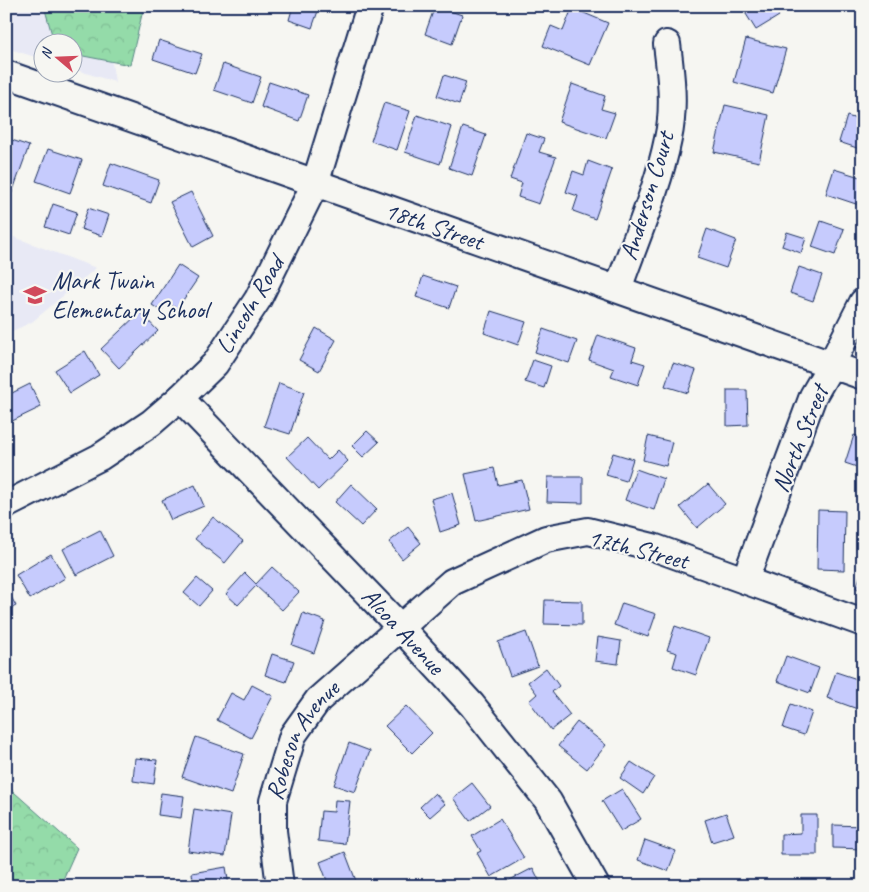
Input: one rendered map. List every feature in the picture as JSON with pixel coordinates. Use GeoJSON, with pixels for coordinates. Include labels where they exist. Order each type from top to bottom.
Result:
{"type":"FeatureCollection","features":[{"type":"Feature","properties":{"kind":"street","name":"Lincoln Road"},"geometry":{"type":"LineString","coordinates":[[6,505],[100,458],[151,423],[215,364],[258,299],[315,184],[370,6]]}},
{"type":"Feature","properties":{"kind":"street","name":"Anderson Court"},"geometry":{"type":"LineString","coordinates":[[618,289],[669,138],[672,89],[667,44]]}},
{"type":"Feature","properties":{"kind":"street","name":"18th Street"},"geometry":{"type":"LineString","coordinates":[[6,74],[863,376]]}},
{"type":"Feature","properties":{"kind":"street","name":"North Street"},"geometry":{"type":"LineString","coordinates":[[745,580],[813,396],[863,302]]}},
{"type":"Feature","properties":{"kind":"street","name":"Alcoa Avenue"},"geometry":{"type":"LineString","coordinates":[[180,398],[472,705],[548,801],[596,886]]}},
{"type":"Feature","properties":{"kind":"street","name":"17th Street"},"geometry":{"type":"LineString","coordinates":[[400,628],[452,582],[546,539],[588,532],[653,547],[863,623]]}},
{"type":"Feature","properties":{"kind":"street","name":"Robeson Avenue"},"geometry":{"type":"LineString","coordinates":[[280,886],[273,831],[273,802],[293,735],[318,700],[400,628]]}},
{"type":"Feature","properties":{"kind":"shaded area"},"geometry":{"type":"Polygon","coordinates":[[[6,6],[103,6],[115,82],[82,72],[82,32],[32,32],[32,56],[6,48],[6,6]]]}},
{"type":"Feature","properties":{"kind":"shaded area","name":"Mark Twain Elementary School"},"geometry":{"type":"Polygon","coordinates":[[[6,234],[96,268],[32,322],[6,334],[6,234]]]}},
{"type":"Feature","properties":{"kind":"green space"},"geometry":{"type":"Polygon","coordinates":[[[44,6],[144,6],[130,65],[82,56],[82,32],[51,32],[44,6]]]}},
{"type":"Feature","properties":{"kind":"green space"},"geometry":{"type":"Polygon","coordinates":[[[6,785],[77,848],[60,886],[6,886],[6,785]]]}},
{"type":"Feature","properties":{"kind":"building"},"geometry":{"type":"Polygon","coordinates":[[[293,6],[304,6],[318,11],[312,28],[289,20],[293,6]]]}},
{"type":"Feature","properties":{"kind":"building"},"geometry":{"type":"Polygon","coordinates":[[[435,6],[462,15],[452,44],[425,34],[435,6]]]}},
{"type":"Feature","properties":{"kind":"building"},"geometry":{"type":"Polygon","coordinates":[[[741,6],[773,6],[779,16],[756,30],[741,6]]]}},
{"type":"Feature","properties":{"kind":"building"},"geometry":{"type":"Polygon","coordinates":[[[572,8],[608,23],[590,65],[543,46],[551,26],[563,31],[572,8]]]}},
{"type":"Feature","properties":{"kind":"building"},"geometry":{"type":"Polygon","coordinates":[[[746,39],[786,49],[773,93],[734,82],[746,39]]]}},
{"type":"Feature","properties":{"kind":"building"},"geometry":{"type":"Polygon","coordinates":[[[159,40],[202,54],[195,73],[153,59],[159,40]]]}},
{"type":"Feature","properties":{"kind":"building"},"geometry":{"type":"Polygon","coordinates":[[[223,64],[261,77],[252,103],[214,90],[223,64]]]}},
{"type":"Feature","properties":{"kind":"building"},"geometry":{"type":"Polygon","coordinates":[[[444,75],[466,82],[459,104],[437,96],[444,75]]]}},
{"type":"Feature","properties":{"kind":"building"},"geometry":{"type":"Polygon","coordinates":[[[269,82],[308,95],[299,121],[261,107],[269,82]]]}},
{"type":"Feature","properties":{"kind":"building"},"geometry":{"type":"Polygon","coordinates":[[[572,84],[605,96],[601,109],[615,113],[606,138],[559,122],[572,84]]]}},
{"type":"Feature","properties":{"kind":"building"},"geometry":{"type":"Polygon","coordinates":[[[384,103],[410,111],[397,150],[371,141],[384,103]]]}},
{"type":"Feature","properties":{"kind":"building"},"geometry":{"type":"Polygon","coordinates":[[[725,105],[769,115],[759,162],[714,152],[725,105]]]}},
{"type":"Feature","properties":{"kind":"building"},"geometry":{"type":"Polygon","coordinates":[[[417,115],[452,127],[440,164],[405,152],[417,115]]]}},
{"type":"Feature","properties":{"kind":"building"},"geometry":{"type":"Polygon","coordinates":[[[847,116],[863,121],[863,150],[839,142],[847,116]]]}},
{"type":"Feature","properties":{"kind":"building"},"geometry":{"type":"Polygon","coordinates":[[[463,127],[486,135],[472,176],[449,168],[463,127]]]}},
{"type":"Feature","properties":{"kind":"building"},"geometry":{"type":"Polygon","coordinates":[[[526,133],[544,139],[539,152],[556,157],[539,204],[518,197],[522,183],[510,179],[526,133]]]}},
{"type":"Feature","properties":{"kind":"building"},"geometry":{"type":"Polygon","coordinates":[[[6,138],[29,146],[12,193],[6,191],[6,138]]]}},
{"type":"Feature","properties":{"kind":"building"},"geometry":{"type":"Polygon","coordinates":[[[48,149],[82,160],[70,193],[36,181],[48,149]]]}},
{"type":"Feature","properties":{"kind":"building"},"geometry":{"type":"Polygon","coordinates":[[[588,161],[612,170],[595,219],[573,211],[578,196],[566,192],[573,171],[584,175],[588,161]]]}},
{"type":"Feature","properties":{"kind":"building"},"geometry":{"type":"Polygon","coordinates":[[[111,163],[159,180],[151,203],[103,186],[111,163]]]}},
{"type":"Feature","properties":{"kind":"building"},"geometry":{"type":"Polygon","coordinates":[[[834,169],[863,178],[863,193],[859,205],[826,194],[834,169]]]}},
{"type":"Feature","properties":{"kind":"building"},"geometry":{"type":"Polygon","coordinates":[[[191,192],[213,236],[193,247],[170,202],[191,192]]]}},
{"type":"Feature","properties":{"kind":"building"},"geometry":{"type":"Polygon","coordinates":[[[53,204],[77,212],[69,235],[45,227],[53,204]]]}},
{"type":"Feature","properties":{"kind":"building"},"geometry":{"type":"Polygon","coordinates":[[[88,208],[109,215],[102,236],[81,229],[88,208]]]}},
{"type":"Feature","properties":{"kind":"building"},"geometry":{"type":"Polygon","coordinates":[[[821,221],[844,229],[835,255],[812,247],[821,221]]]}},
{"type":"Feature","properties":{"kind":"building"},"geometry":{"type":"Polygon","coordinates":[[[707,229],[736,240],[726,268],[697,258],[707,229]]]}},
{"type":"Feature","properties":{"kind":"building"},"geometry":{"type":"Polygon","coordinates":[[[787,232],[806,238],[801,253],[782,246],[787,232]]]}},
{"type":"Feature","properties":{"kind":"building"},"geometry":{"type":"Polygon","coordinates":[[[178,265],[198,278],[177,309],[167,302],[161,311],[152,305],[178,265]]]}},
{"type":"Feature","properties":{"kind":"building"},"geometry":{"type":"Polygon","coordinates":[[[799,267],[822,275],[813,301],[790,293],[799,267]]]}},
{"type":"Feature","properties":{"kind":"building"},"geometry":{"type":"Polygon","coordinates":[[[423,276],[456,287],[449,308],[416,297],[423,276]]]}},
{"type":"Feature","properties":{"kind":"building"},"geometry":{"type":"Polygon","coordinates":[[[491,311],[526,322],[518,345],[484,333],[491,311]]]}},
{"type":"Feature","properties":{"kind":"building"},"geometry":{"type":"Polygon","coordinates":[[[140,312],[158,331],[119,368],[101,349],[140,312]]]}},
{"type":"Feature","properties":{"kind":"building"},"geometry":{"type":"Polygon","coordinates":[[[316,328],[336,340],[319,371],[299,360],[316,328]]]}},
{"type":"Feature","properties":{"kind":"building"},"geometry":{"type":"Polygon","coordinates":[[[543,329],[577,341],[569,363],[535,352],[543,329]]]}},
{"type":"Feature","properties":{"kind":"building"},"geometry":{"type":"Polygon","coordinates":[[[598,335],[636,348],[632,360],[645,364],[638,385],[611,376],[614,369],[589,360],[598,335]]]}},
{"type":"Feature","properties":{"kind":"building"},"geometry":{"type":"Polygon","coordinates":[[[85,351],[99,375],[70,393],[55,370],[85,351]]]}},
{"type":"Feature","properties":{"kind":"building"},"geometry":{"type":"Polygon","coordinates":[[[533,360],[551,366],[544,388],[525,382],[533,360]]]}},
{"type":"Feature","properties":{"kind":"building"},"geometry":{"type":"Polygon","coordinates":[[[673,363],[696,370],[688,393],[665,386],[673,363]]]}},
{"type":"Feature","properties":{"kind":"building"},"geometry":{"type":"Polygon","coordinates":[[[279,383],[304,392],[290,434],[264,426],[279,383]]]}},
{"type":"Feature","properties":{"kind":"building"},"geometry":{"type":"Polygon","coordinates":[[[30,384],[41,407],[6,424],[6,396],[30,384]]]}},
{"type":"Feature","properties":{"kind":"building"},"geometry":{"type":"Polygon","coordinates":[[[727,390],[747,390],[748,425],[727,426],[727,390]]]}},
{"type":"Feature","properties":{"kind":"building"},"geometry":{"type":"Polygon","coordinates":[[[367,431],[379,442],[363,457],[352,446],[367,431]]]}},
{"type":"Feature","properties":{"kind":"building"},"geometry":{"type":"Polygon","coordinates":[[[854,435],[863,438],[863,469],[845,463],[854,435]]]}},
{"type":"Feature","properties":{"kind":"building"},"geometry":{"type":"Polygon","coordinates":[[[648,436],[672,442],[666,466],[643,460],[648,436]]]}},
{"type":"Feature","properties":{"kind":"building"},"geometry":{"type":"Polygon","coordinates":[[[307,438],[328,460],[338,450],[348,461],[318,490],[287,457],[307,438]]]}},
{"type":"Feature","properties":{"kind":"building"},"geometry":{"type":"Polygon","coordinates":[[[613,453],[633,459],[626,481],[606,475],[613,453]]]}},
{"type":"Feature","properties":{"kind":"building"},"geometry":{"type":"Polygon","coordinates":[[[494,468],[498,485],[522,480],[529,509],[476,521],[465,474],[494,468]]]}},
{"type":"Feature","properties":{"kind":"building"},"geometry":{"type":"Polygon","coordinates":[[[636,469],[664,479],[654,510],[625,500],[636,469]]]}},
{"type":"Feature","properties":{"kind":"building"},"geometry":{"type":"Polygon","coordinates":[[[548,477],[583,477],[583,503],[547,502],[548,477]]]}},
{"type":"Feature","properties":{"kind":"building"},"geometry":{"type":"Polygon","coordinates":[[[351,484],[377,509],[361,526],[335,502],[351,484]]]}},
{"type":"Feature","properties":{"kind":"building"},"geometry":{"type":"Polygon","coordinates":[[[708,484],[725,504],[697,528],[680,507],[708,484]]]}},
{"type":"Feature","properties":{"kind":"building"},"geometry":{"type":"Polygon","coordinates":[[[195,485],[204,506],[171,520],[162,500],[195,485]]]}},
{"type":"Feature","properties":{"kind":"building"},"geometry":{"type":"Polygon","coordinates":[[[452,493],[461,525],[440,532],[431,499],[452,493]]]}},
{"type":"Feature","properties":{"kind":"building"},"geometry":{"type":"Polygon","coordinates":[[[818,510],[845,511],[844,570],[817,569],[818,510]]]}},
{"type":"Feature","properties":{"kind":"building"},"geometry":{"type":"Polygon","coordinates":[[[213,517],[243,541],[225,563],[195,539],[213,517]]]}},
{"type":"Feature","properties":{"kind":"building"},"geometry":{"type":"Polygon","coordinates":[[[408,527],[421,543],[402,559],[389,542],[408,527]]]}},
{"type":"Feature","properties":{"kind":"building"},"geometry":{"type":"Polygon","coordinates":[[[100,530],[113,556],[76,575],[63,549],[100,530]]]}},
{"type":"Feature","properties":{"kind":"building"},"geometry":{"type":"Polygon","coordinates":[[[51,554],[65,578],[30,599],[16,575],[51,554]]]}},
{"type":"Feature","properties":{"kind":"building"},"geometry":{"type":"Polygon","coordinates":[[[272,567],[299,592],[282,610],[256,586],[238,605],[226,594],[245,573],[256,584],[272,567]]]}},
{"type":"Feature","properties":{"kind":"building"},"geometry":{"type":"Polygon","coordinates":[[[863,568],[863,591],[856,588],[863,568]]]}},
{"type":"Feature","properties":{"kind":"building"},"geometry":{"type":"Polygon","coordinates":[[[197,578],[212,591],[199,606],[184,593],[197,578]]]}},
{"type":"Feature","properties":{"kind":"building"},"geometry":{"type":"Polygon","coordinates":[[[6,587],[16,606],[6,611],[6,587]]]}},
{"type":"Feature","properties":{"kind":"building"},"geometry":{"type":"Polygon","coordinates":[[[545,600],[582,601],[582,625],[544,624],[545,600]]]}},
{"type":"Feature","properties":{"kind":"building"},"geometry":{"type":"Polygon","coordinates":[[[622,603],[656,614],[648,637],[614,625],[622,603]]]}},
{"type":"Feature","properties":{"kind":"building"},"geometry":{"type":"Polygon","coordinates":[[[303,613],[325,621],[314,653],[292,645],[303,613]]]}},
{"type":"Feature","properties":{"kind":"building"},"geometry":{"type":"Polygon","coordinates":[[[675,626],[709,638],[696,675],[673,667],[677,653],[667,650],[675,626]]]}},
{"type":"Feature","properties":{"kind":"building"},"geometry":{"type":"Polygon","coordinates":[[[526,632],[538,666],[510,676],[498,642],[526,632]]]}},
{"type":"Feature","properties":{"kind":"building"},"geometry":{"type":"Polygon","coordinates":[[[598,637],[621,641],[618,664],[595,661],[598,637]]]}},
{"type":"Feature","properties":{"kind":"building"},"geometry":{"type":"Polygon","coordinates":[[[272,654],[294,661],[286,682],[265,675],[272,654]]]}},
{"type":"Feature","properties":{"kind":"building"},"geometry":{"type":"Polygon","coordinates":[[[786,656],[819,668],[810,693],[777,681],[786,656]]]}},
{"type":"Feature","properties":{"kind":"building"},"geometry":{"type":"Polygon","coordinates":[[[546,668],[559,686],[552,692],[570,715],[551,730],[529,701],[537,694],[528,682],[546,668]]]}},
{"type":"Feature","properties":{"kind":"building"},"geometry":{"type":"Polygon","coordinates":[[[836,672],[863,681],[863,711],[827,698],[836,672]]]}},
{"type":"Feature","properties":{"kind":"building"},"geometry":{"type":"Polygon","coordinates":[[[252,685],[273,696],[251,738],[217,720],[231,693],[244,700],[252,685]]]}},
{"type":"Feature","properties":{"kind":"building"},"geometry":{"type":"Polygon","coordinates":[[[791,704],[812,712],[804,735],[783,728],[791,704]]]}},
{"type":"Feature","properties":{"kind":"building"},"geometry":{"type":"Polygon","coordinates":[[[406,706],[432,733],[412,753],[385,726],[406,706]]]}},
{"type":"Feature","properties":{"kind":"building"},"geometry":{"type":"Polygon","coordinates":[[[577,722],[606,745],[587,769],[558,746],[577,722]]]}},
{"type":"Feature","properties":{"kind":"building"},"geometry":{"type":"Polygon","coordinates":[[[196,737],[244,754],[231,794],[182,777],[196,737]]]}},
{"type":"Feature","properties":{"kind":"building"},"geometry":{"type":"Polygon","coordinates":[[[349,743],[370,751],[355,792],[334,785],[349,743]]]}},
{"type":"Feature","properties":{"kind":"building"},"geometry":{"type":"Polygon","coordinates":[[[135,758],[157,760],[154,784],[133,781],[135,758]]]}},
{"type":"Feature","properties":{"kind":"building"},"geometry":{"type":"Polygon","coordinates":[[[631,762],[654,777],[643,794],[620,778],[631,762]]]}},
{"type":"Feature","properties":{"kind":"building"},"geometry":{"type":"Polygon","coordinates":[[[472,783],[490,806],[470,821],[453,798],[472,783]]]}},
{"type":"Feature","properties":{"kind":"building"},"geometry":{"type":"Polygon","coordinates":[[[622,789],[641,819],[621,831],[602,801],[622,789]]]}},
{"type":"Feature","properties":{"kind":"building"},"geometry":{"type":"Polygon","coordinates":[[[161,793],[184,796],[181,818],[158,815],[161,793]]]}},
{"type":"Feature","properties":{"kind":"building"},"geometry":{"type":"Polygon","coordinates":[[[435,793],[445,804],[430,817],[420,807],[435,793]]]}},
{"type":"Feature","properties":{"kind":"building"},"geometry":{"type":"Polygon","coordinates":[[[335,800],[350,801],[345,844],[318,841],[321,811],[334,812],[335,800]]]}},
{"type":"Feature","properties":{"kind":"building"},"geometry":{"type":"Polygon","coordinates":[[[194,809],[231,815],[225,856],[188,851],[194,809]]]}},
{"type":"Feature","properties":{"kind":"building"},"geometry":{"type":"Polygon","coordinates":[[[726,813],[734,835],[712,842],[705,820],[726,813]]]}},
{"type":"Feature","properties":{"kind":"building"},"geometry":{"type":"Polygon","coordinates":[[[801,815],[817,815],[817,855],[781,855],[781,834],[801,833],[801,815]]]}},
{"type":"Feature","properties":{"kind":"building"},"geometry":{"type":"Polygon","coordinates":[[[500,819],[524,858],[491,877],[477,853],[481,851],[472,836],[500,819]]]}},
{"type":"Feature","properties":{"kind":"building"},"geometry":{"type":"Polygon","coordinates":[[[833,825],[863,826],[863,849],[833,848],[833,825]]]}},
{"type":"Feature","properties":{"kind":"building"},"geometry":{"type":"Polygon","coordinates":[[[645,840],[676,851],[668,871],[638,860],[645,840]]]}},
{"type":"Feature","properties":{"kind":"building"},"geometry":{"type":"Polygon","coordinates":[[[345,852],[358,886],[329,886],[320,862],[345,852]]]}},
{"type":"Feature","properties":{"kind":"building"},"geometry":{"type":"Polygon","coordinates":[[[226,867],[229,886],[194,886],[192,873],[226,867]]]}},
{"type":"Feature","properties":{"kind":"building"},"geometry":{"type":"Polygon","coordinates":[[[533,868],[542,886],[511,886],[508,881],[533,868]]]}},
{"type":"Feature","properties":{"kind":"place","name":"Mark Twain Elementary School"},"geometry":{"type":"Point","coordinates":[35,295]}}]}
